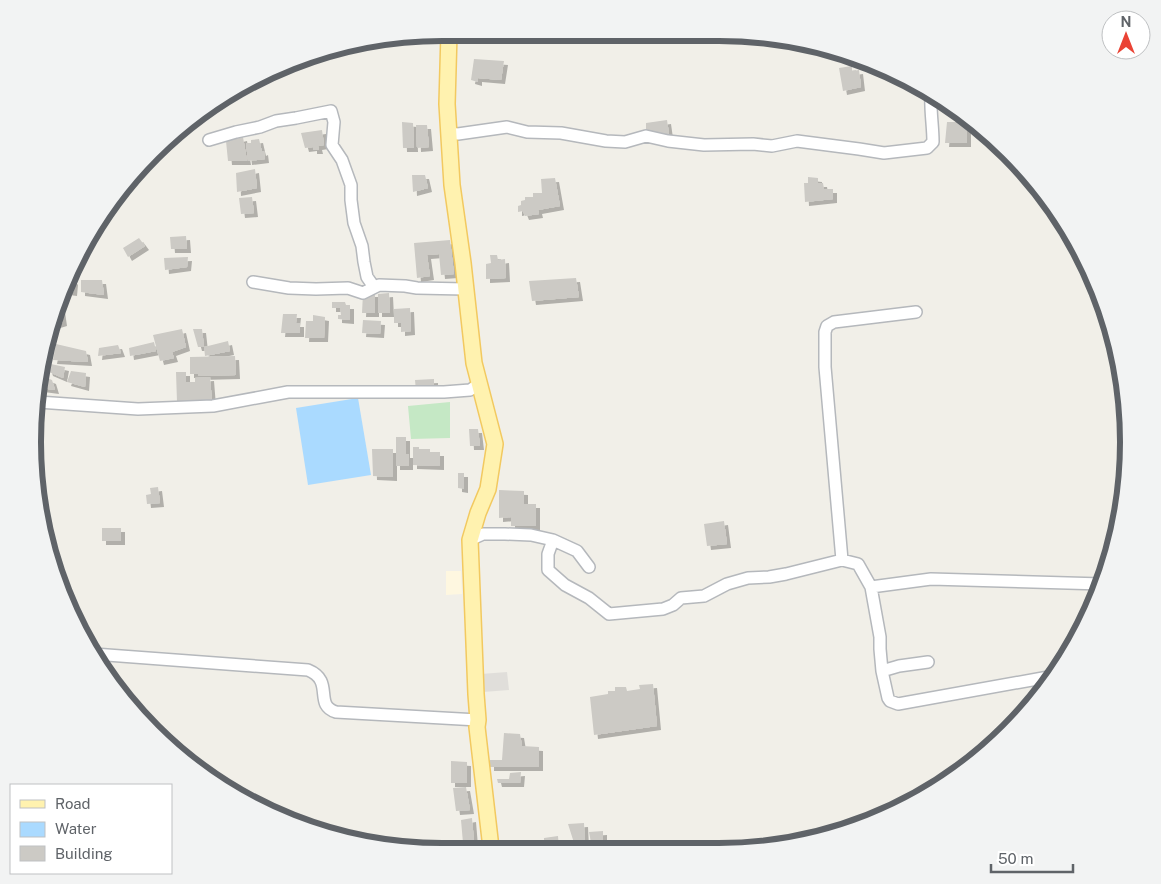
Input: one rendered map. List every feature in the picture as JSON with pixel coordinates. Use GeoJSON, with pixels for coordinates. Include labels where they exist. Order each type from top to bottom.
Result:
{"type":"FeatureCollection","features":[{"type":"Feature","properties":{"kind":"main road"},"geometry":{"type":"LineString","coordinates":[[449,41],[447,104],[452,185],[474,363],[495,444],[488,489],[470,540],[477,727],[490,843]]}},
{"type":"Feature","properties":{"kind":"street"},"geometry":{"type":"LineString","coordinates":[[448,133],[458,134],[507,127],[527,132],[561,133],[606,141],[625,142],[646,136],[668,141],[704,145],[753,144],[772,146],[797,141],[884,153],[927,148],[933,142],[930,102]]}},
{"type":"Feature","properties":{"kind":"street"},"geometry":{"type":"LineString","coordinates":[[209,140],[276,121],[331,111],[334,122],[332,146],[342,160],[351,185],[354,223],[362,246],[367,277],[374,288]]}},
{"type":"Feature","properties":{"kind":"street"},"geometry":{"type":"LineString","coordinates":[[253,282],[289,288],[348,288],[362,293],[379,285],[466,289]]}},
{"type":"Feature","properties":{"kind":"street"},"geometry":{"type":"LineString","coordinates":[[842,560],[824,367],[824,332],[827,326],[834,322],[916,312]]}},
{"type":"Feature","properties":{"kind":"street"},"geometry":{"type":"LineString","coordinates":[[44,402],[138,409],[213,406],[288,392],[444,392],[470,390],[479,384]]}},
{"type":"Feature","properties":{"kind":"street"},"geometry":{"type":"LineString","coordinates":[[470,540],[483,534],[531,535],[553,540],[577,551],[589,567]]}},
{"type":"Feature","properties":{"kind":"street"},"geometry":{"type":"LineString","coordinates":[[553,540],[548,554],[548,570],[609,614],[663,609],[673,605],[681,598],[704,596],[727,584],[748,578],[786,574],[842,560],[858,564],[871,587],[880,637],[882,671],[888,698],[890,701],[898,704],[1043,678]]}},
{"type":"Feature","properties":{"kind":"street"},"geometry":{"type":"LineString","coordinates":[[871,587],[931,579],[1093,584]]}},
{"type":"Feature","properties":{"kind":"street"},"geometry":{"type":"LineString","coordinates":[[103,655],[308,670],[319,677],[322,682],[325,704],[336,712],[478,720]]}},
{"type":"Feature","properties":{"kind":"street"},"geometry":{"type":"LineString","coordinates":[[882,671],[899,666],[928,662]]}},
{"type":"Feature","properties":{"kind":"shaded area"},"geometry":{"type":"Polygon","coordinates":[[[446,571],[461,571],[462,594],[446,595],[446,571]]]}},
{"type":"Feature","properties":{"kind":"shaded area"},"geometry":{"type":"Polygon","coordinates":[[[507,672],[509,690],[483,692],[481,674],[507,672]]]}},
{"type":"Feature","properties":{"kind":"green space"},"geometry":{"type":"Polygon","coordinates":[[[450,402],[450,438],[411,439],[408,406],[450,402]]]}},
{"type":"Feature","properties":{"kind":"water"},"geometry":{"type":"Polygon","coordinates":[[[358,398],[371,475],[308,485],[296,408],[358,398]]]}},
{"type":"Feature","properties":{"kind":"building"},"geometry":{"type":"Polygon","coordinates":[[[474,59],[504,61],[501,80],[478,78],[478,82],[471,80],[474,59]]]}},
{"type":"Feature","properties":{"kind":"building"},"geometry":{"type":"Polygon","coordinates":[[[852,66],[852,71],[859,70],[861,87],[843,91],[839,68],[852,66]]]}},
{"type":"Feature","properties":{"kind":"building"},"geometry":{"type":"Polygon","coordinates":[[[957,119],[967,127],[967,143],[945,143],[947,122],[956,122],[957,119]]]}},
{"type":"Feature","properties":{"kind":"building"},"geometry":{"type":"Polygon","coordinates":[[[667,120],[669,134],[646,136],[646,123],[667,120]]]}},
{"type":"Feature","properties":{"kind":"building"},"geometry":{"type":"Polygon","coordinates":[[[402,122],[413,123],[414,148],[403,148],[402,122]]]}},
{"type":"Feature","properties":{"kind":"building"},"geometry":{"type":"Polygon","coordinates":[[[416,125],[427,125],[429,147],[417,148],[416,125]]]}},
{"type":"Feature","properties":{"kind":"building"},"geometry":{"type":"Polygon","coordinates":[[[322,130],[324,145],[318,146],[319,150],[313,150],[313,147],[305,148],[301,133],[322,130]]]}},
{"type":"Feature","properties":{"kind":"building"},"geometry":{"type":"Polygon","coordinates":[[[243,137],[247,161],[228,161],[226,141],[243,137]]]}},
{"type":"Feature","properties":{"kind":"building"},"geometry":{"type":"Polygon","coordinates":[[[259,139],[265,159],[248,161],[246,143],[259,139]]]}},
{"type":"Feature","properties":{"kind":"building"},"geometry":{"type":"Polygon","coordinates":[[[255,169],[257,188],[237,192],[236,173],[255,169]]]}},
{"type":"Feature","properties":{"kind":"building"},"geometry":{"type":"Polygon","coordinates":[[[412,175],[425,175],[428,188],[413,192],[412,175]]]}},
{"type":"Feature","properties":{"kind":"building"},"geometry":{"type":"Polygon","coordinates":[[[808,177],[818,178],[818,183],[823,183],[824,189],[833,189],[833,199],[805,202],[804,183],[808,183],[808,177]]]}},
{"type":"Feature","properties":{"kind":"building"},"geometry":{"type":"Polygon","coordinates":[[[555,178],[560,206],[538,210],[539,214],[525,216],[523,211],[518,212],[518,206],[521,205],[521,201],[525,200],[525,197],[533,197],[533,193],[542,193],[541,179],[555,178]]]}},
{"type":"Feature","properties":{"kind":"building"},"geometry":{"type":"Polygon","coordinates":[[[252,197],[254,213],[241,214],[239,198],[252,197]]]}},
{"type":"Feature","properties":{"kind":"building"},"geometry":{"type":"Polygon","coordinates":[[[186,236],[187,249],[171,249],[170,237],[186,236]]]}},
{"type":"Feature","properties":{"kind":"building"},"geometry":{"type":"Polygon","coordinates":[[[139,238],[145,246],[128,257],[123,248],[139,238]]]}},
{"type":"Feature","properties":{"kind":"building"},"geometry":{"type":"Polygon","coordinates":[[[450,240],[454,274],[441,275],[439,254],[427,255],[430,276],[417,278],[414,243],[450,240]]]}},
{"type":"Feature","properties":{"kind":"building"},"geometry":{"type":"Polygon","coordinates":[[[490,255],[497,255],[498,260],[505,259],[506,278],[486,279],[486,264],[491,263],[490,255]]]}},
{"type":"Feature","properties":{"kind":"building"},"geometry":{"type":"Polygon","coordinates":[[[188,257],[187,267],[165,270],[164,258],[188,257]]]}},
{"type":"Feature","properties":{"kind":"building"},"geometry":{"type":"Polygon","coordinates":[[[576,278],[579,297],[532,301],[529,281],[576,278]]]}},
{"type":"Feature","properties":{"kind":"building"},"geometry":{"type":"Polygon","coordinates":[[[81,280],[102,280],[104,295],[81,292],[81,280]]]}},
{"type":"Feature","properties":{"kind":"building"},"geometry":{"type":"Polygon","coordinates":[[[363,293],[375,293],[375,313],[362,313],[363,293]]]}},
{"type":"Feature","properties":{"kind":"building"},"geometry":{"type":"Polygon","coordinates":[[[389,293],[390,313],[378,313],[378,294],[389,293]]]}},
{"type":"Feature","properties":{"kind":"building"},"geometry":{"type":"Polygon","coordinates":[[[332,302],[345,302],[346,305],[350,305],[350,320],[338,319],[338,315],[341,315],[340,308],[332,308],[332,302]]]}},
{"type":"Feature","properties":{"kind":"building"},"geometry":{"type":"Polygon","coordinates":[[[410,308],[411,331],[401,332],[401,323],[394,323],[394,309],[410,308]]]}},
{"type":"Feature","properties":{"kind":"building"},"geometry":{"type":"Polygon","coordinates":[[[283,314],[297,314],[296,323],[300,323],[300,333],[281,333],[283,314]]]}},
{"type":"Feature","properties":{"kind":"building"},"geometry":{"type":"Polygon","coordinates":[[[313,315],[325,317],[324,338],[305,338],[306,321],[313,321],[313,315]]]}},
{"type":"Feature","properties":{"kind":"building"},"geometry":{"type":"Polygon","coordinates":[[[363,320],[381,321],[380,334],[362,333],[363,320]]]}},
{"type":"Feature","properties":{"kind":"building"},"geometry":{"type":"Polygon","coordinates":[[[182,329],[186,347],[172,352],[174,358],[160,361],[153,335],[182,329]]]}},
{"type":"Feature","properties":{"kind":"building"},"geometry":{"type":"Polygon","coordinates":[[[193,329],[202,329],[204,347],[198,347],[193,329]]]}},
{"type":"Feature","properties":{"kind":"building"},"geometry":{"type":"Polygon","coordinates":[[[228,341],[230,351],[205,356],[204,347],[228,341]]]}},
{"type":"Feature","properties":{"kind":"building"},"geometry":{"type":"Polygon","coordinates":[[[154,342],[156,351],[130,356],[129,348],[154,342]]]}},
{"type":"Feature","properties":{"kind":"building"},"geometry":{"type":"Polygon","coordinates":[[[56,344],[86,351],[88,362],[53,360],[56,344]]]}},
{"type":"Feature","properties":{"kind":"building"},"geometry":{"type":"Polygon","coordinates":[[[118,345],[121,353],[98,356],[99,348],[118,345]]]}},
{"type":"Feature","properties":{"kind":"building"},"geometry":{"type":"Polygon","coordinates":[[[235,356],[236,375],[198,376],[198,374],[190,374],[190,357],[235,356]]]}},
{"type":"Feature","properties":{"kind":"building"},"geometry":{"type":"Polygon","coordinates":[[[49,364],[65,367],[63,378],[49,372],[49,364]]]}},
{"type":"Feature","properties":{"kind":"building"},"geometry":{"type":"Polygon","coordinates":[[[71,371],[86,373],[85,387],[67,382],[71,371]]]}},
{"type":"Feature","properties":{"kind":"building"},"geometry":{"type":"Polygon","coordinates":[[[176,372],[186,372],[186,382],[195,382],[195,378],[210,377],[212,402],[177,402],[176,372]]]}},
{"type":"Feature","properties":{"kind":"building"},"geometry":{"type":"Polygon","coordinates":[[[47,378],[52,380],[55,390],[45,389],[47,378]]]}},
{"type":"Feature","properties":{"kind":"building"},"geometry":{"type":"Polygon","coordinates":[[[434,379],[434,391],[416,391],[415,380],[434,379]]]}},
{"type":"Feature","properties":{"kind":"building"},"geometry":{"type":"Polygon","coordinates":[[[469,429],[478,429],[480,446],[470,446],[469,429]]]}},
{"type":"Feature","properties":{"kind":"building"},"geometry":{"type":"Polygon","coordinates":[[[396,437],[406,437],[406,454],[409,454],[409,466],[396,466],[396,437]]]}},
{"type":"Feature","properties":{"kind":"building"},"geometry":{"type":"Polygon","coordinates":[[[413,447],[430,449],[430,452],[440,452],[440,466],[413,465],[413,447]]]}},
{"type":"Feature","properties":{"kind":"building"},"geometry":{"type":"Polygon","coordinates":[[[372,449],[393,449],[393,477],[373,476],[372,449]]]}},
{"type":"Feature","properties":{"kind":"building"},"geometry":{"type":"Polygon","coordinates":[[[458,473],[464,473],[464,489],[458,488],[458,473]]]}},
{"type":"Feature","properties":{"kind":"building"},"geometry":{"type":"Polygon","coordinates":[[[158,487],[160,503],[147,504],[146,495],[151,494],[150,488],[158,487]]]}},
{"type":"Feature","properties":{"kind":"building"},"geometry":{"type":"Polygon","coordinates":[[[499,490],[524,491],[524,504],[536,504],[536,526],[511,526],[511,517],[499,518],[499,490]]]}},
{"type":"Feature","properties":{"kind":"building"},"geometry":{"type":"Polygon","coordinates":[[[724,521],[727,544],[707,546],[704,524],[724,521]]]}},
{"type":"Feature","properties":{"kind":"building"},"geometry":{"type":"Polygon","coordinates":[[[102,528],[121,528],[121,541],[102,541],[102,528]]]}},
{"type":"Feature","properties":{"kind":"building"},"geometry":{"type":"Polygon","coordinates":[[[653,684],[657,726],[594,735],[590,697],[608,694],[608,691],[615,691],[615,687],[626,687],[627,691],[640,689],[639,685],[653,684]]]}},
{"type":"Feature","properties":{"kind":"building"},"geometry":{"type":"Polygon","coordinates":[[[504,733],[520,734],[522,746],[539,747],[539,767],[490,767],[490,760],[502,760],[504,733]]]}},
{"type":"Feature","properties":{"kind":"building"},"geometry":{"type":"Polygon","coordinates":[[[451,761],[467,762],[467,783],[451,783],[451,761]]]}},
{"type":"Feature","properties":{"kind":"building"},"geometry":{"type":"Polygon","coordinates":[[[521,772],[520,783],[498,783],[497,779],[509,779],[510,773],[521,772]]]}},
{"type":"Feature","properties":{"kind":"building"},"geometry":{"type":"Polygon","coordinates":[[[466,787],[470,810],[456,811],[453,788],[466,787]]]}},
{"type":"Feature","properties":{"kind":"building"},"geometry":{"type":"Polygon","coordinates":[[[472,818],[474,842],[463,843],[461,820],[472,818]]]}},
{"type":"Feature","properties":{"kind":"building"},"geometry":{"type":"Polygon","coordinates":[[[584,823],[585,843],[574,843],[568,824],[584,823]]]}},
{"type":"Feature","properties":{"kind":"building"},"geometry":{"type":"Polygon","coordinates":[[[603,831],[603,843],[591,843],[589,832],[603,831]]]}},
{"type":"Feature","properties":{"kind":"building"},"geometry":{"type":"Polygon","coordinates":[[[558,836],[559,843],[544,843],[544,838],[558,836]]]}}]}
